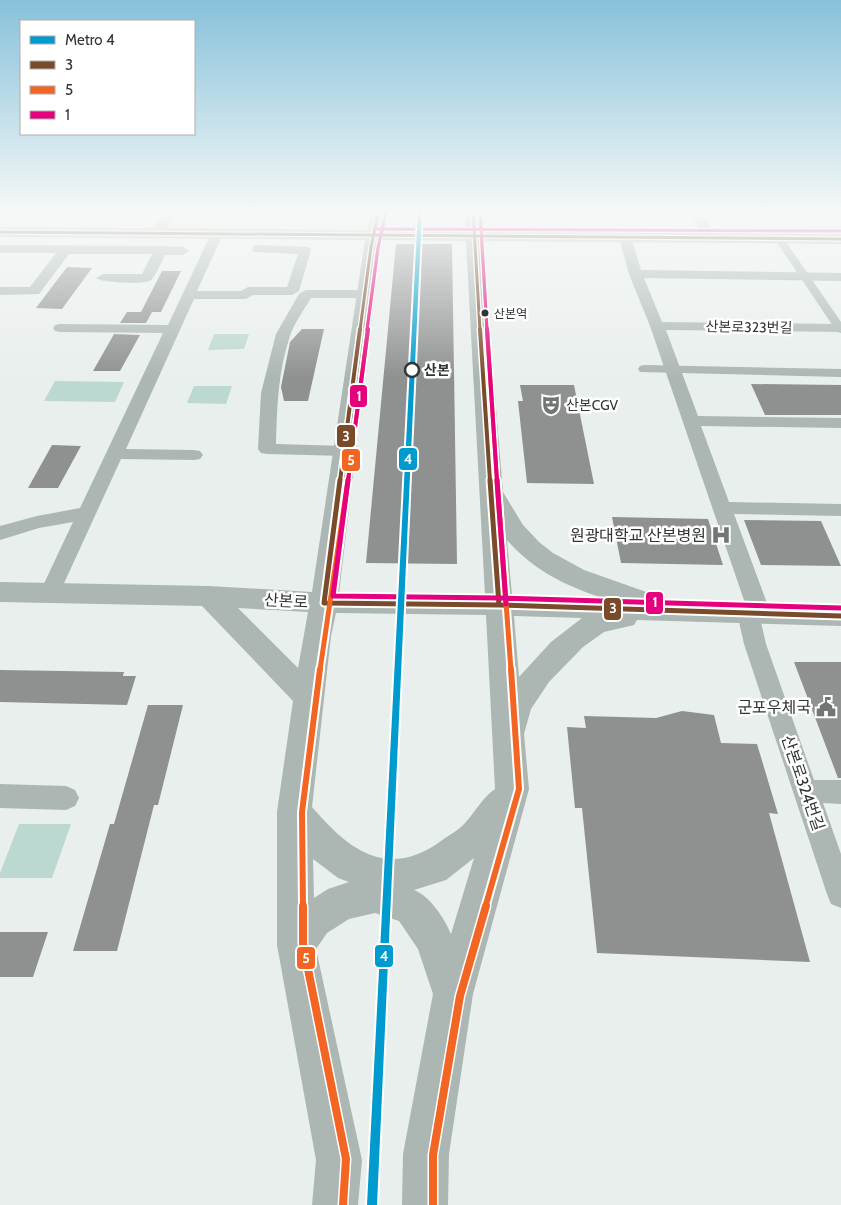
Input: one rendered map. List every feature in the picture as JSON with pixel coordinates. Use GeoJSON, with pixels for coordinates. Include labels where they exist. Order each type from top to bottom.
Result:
{"type":"FeatureCollection","features":[{"type":"Feature","properties":{"kind":"street"},"geometry":{"type":"LineString","coordinates":[[0,291],[34,291],[53,266]]}},
{"type":"Feature","properties":{"kind":"street"},"geometry":{"type":"LineString","coordinates":[[103,278],[146,278],[152,266]]}},
{"type":"Feature","properties":{"kind":"street"},"geometry":{"type":"LineString","coordinates":[[50,592],[202,266]]}},
{"type":"Feature","properties":{"kind":"street"},"geometry":{"type":"LineString","coordinates":[[189,295],[246,295],[248,291],[292,291],[300,266]]}},
{"type":"Feature","properties":{"kind":"street"},"geometry":{"type":"LineString","coordinates":[[336,1205],[339,1160],[296,945],[294,812],[317,636],[324,604],[345,451],[368,266]]}},
{"type":"Feature","properties":{"kind":"street"},"geometry":{"type":"LineString","coordinates":[[425,1205],[426,1154],[453,994],[512,788],[474,266]]}},
{"type":"Feature","properties":{"kind":"street"},"geometry":{"type":"LineString","coordinates":[[634,266],[692,421],[722,508],[754,613]]}},
{"type":"Feature","properties":{"kind":"street"},"geometry":{"type":"LineString","coordinates":[[799,266],[841,329]]}},
{"type":"Feature","properties":{"kind":"street"},"geometry":{"type":"LineString","coordinates":[[636,274],[841,276]]}},
{"type":"Feature","properties":{"kind":"street"},"geometry":{"type":"LineString","coordinates":[[345,451],[267,449],[269,393],[283,334],[306,294],[365,294]]}},
{"type":"Feature","properties":{"kind":"street","name":"산본로323번길"},"geometry":{"type":"LineString","coordinates":[[657,326],[841,329]]}},
{"type":"Feature","properties":{"kind":"street"},"geometry":{"type":"LineString","coordinates":[[60,328],[173,329]]}},
{"type":"Feature","properties":{"kind":"street"},"geometry":{"type":"LineString","coordinates":[[644,369],[841,373]]}},
{"type":"Feature","properties":{"kind":"street"},"geometry":{"type":"LineString","coordinates":[[692,421],[841,423]]}},
{"type":"Feature","properties":{"kind":"street"},"geometry":{"type":"LineString","coordinates":[[114,454],[194,455]]}},
{"type":"Feature","properties":{"kind":"street"},"geometry":{"type":"LineString","coordinates":[[492,494],[516,535],[540,558],[578,580],[672,611]]}},
{"type":"Feature","properties":{"kind":"street"},"geometry":{"type":"LineString","coordinates":[[722,508],[841,510]]}},
{"type":"Feature","properties":{"kind":"street"},"geometry":{"type":"LineString","coordinates":[[0,533],[37,522],[87,513]]}},
{"type":"Feature","properties":{"kind":"street","name":"산본로"},"geometry":{"type":"LineString","coordinates":[[0,592],[209,596],[324,604],[499,605],[841,616]]}},
{"type":"Feature","properties":{"kind":"street"},"geometry":{"type":"LineString","coordinates":[[209,596],[310,698]]}},
{"type":"Feature","properties":{"kind":"street"},"geometry":{"type":"LineString","coordinates":[[508,737],[516,708],[529,688],[555,654],[574,637],[595,623],[672,611]]}},
{"type":"Feature","properties":{"kind":"street","name":"산본로324번길"},"geometry":{"type":"LineString","coordinates":[[754,613],[756,644],[841,894]]}},
{"type":"Feature","properties":{"kind":"street"},"geometry":{"type":"LineString","coordinates":[[294,812],[321,844],[351,866],[393,878],[433,868],[477,835],[512,788]]}},
{"type":"Feature","properties":{"kind":"street"},"geometry":{"type":"LineString","coordinates":[[806,791],[841,792]]}},
{"type":"Feature","properties":{"kind":"street"},"geometry":{"type":"LineString","coordinates":[[0,796],[66,798]]}},
{"type":"Feature","properties":{"kind":"street"},"geometry":{"type":"LineString","coordinates":[[296,945],[314,920],[341,902],[375,895],[411,907],[434,939],[453,994]]}},
{"type":"Feature","properties":{"kind":"green space"},"geometry":{"type":"Polygon","coordinates":[[[214,334],[249,334],[244,349],[208,350],[214,334]]]}},
{"type":"Feature","properties":{"kind":"green space"},"geometry":{"type":"Polygon","coordinates":[[[55,381],[124,382],[115,402],[44,401],[55,381]]]}},
{"type":"Feature","properties":{"kind":"green space"},"geometry":{"type":"Polygon","coordinates":[[[194,386],[232,386],[226,404],[187,403],[194,386]]]}},
{"type":"Feature","properties":{"kind":"green space"},"geometry":{"type":"Polygon","coordinates":[[[19,824],[71,824],[52,878],[0,878],[0,873],[19,824]]]}},
{"type":"Feature","properties":{"kind":"building","name":"산본역"},"geometry":{"type":"Polygon","coordinates":[[[394,266],[452,266],[457,564],[366,563],[394,266]]]}},
{"type":"Feature","properties":{"kind":"building"},"geometry":{"type":"Polygon","coordinates":[[[67,267],[92,268],[62,309],[36,308],[67,267]]]}},
{"type":"Feature","properties":{"kind":"building"},"geometry":{"type":"Polygon","coordinates":[[[162,271],[181,271],[161,312],[152,312],[146,323],[120,323],[127,312],[141,312],[162,271]]]}},
{"type":"Feature","properties":{"kind":"building"},"geometry":{"type":"Polygon","coordinates":[[[302,329],[324,329],[308,401],[284,401],[281,387],[290,342],[302,329]]]}},
{"type":"Feature","properties":{"kind":"building"},"geometry":{"type":"Polygon","coordinates":[[[114,334],[140,335],[120,371],[93,371],[114,334]]]}},
{"type":"Feature","properties":{"kind":"building"},"geometry":{"type":"Polygon","coordinates":[[[751,384],[841,385],[841,415],[765,415],[751,384]]]}},
{"type":"Feature","properties":{"kind":"building"},"geometry":{"type":"Polygon","coordinates":[[[520,385],[574,385],[594,484],[527,483],[518,401],[523,401],[520,385]]]}},
{"type":"Feature","properties":{"kind":"building"},"geometry":{"type":"Polygon","coordinates":[[[52,445],[81,446],[58,488],[28,488],[52,445]]]}},
{"type":"Feature","properties":{"kind":"building","name":"원광대학교 산본병원"},"geometry":{"type":"Polygon","coordinates":[[[612,517],[708,519],[723,565],[621,563],[612,517]]]}},
{"type":"Feature","properties":{"kind":"building","name":"원광대학교 산본병원"},"geometry":{"type":"Polygon","coordinates":[[[744,520],[821,521],[841,566],[761,565],[744,520]]]}},
{"type":"Feature","properties":{"kind":"building","name":"군포우체국"},"geometry":{"type":"Polygon","coordinates":[[[794,662],[841,662],[841,778],[838,778],[794,662]]]}},
{"type":"Feature","properties":{"kind":"building"},"geometry":{"type":"Polygon","coordinates":[[[0,670],[124,672],[123,676],[136,676],[127,705],[0,702],[0,670]]]}},
{"type":"Feature","properties":{"kind":"building"},"geometry":{"type":"Polygon","coordinates":[[[148,705],[183,705],[158,805],[154,805],[117,951],[73,951],[110,824],[114,824],[148,705]]]}},
{"type":"Feature","properties":{"kind":"building"},"geometry":{"type":"Polygon","coordinates":[[[682,711],[714,715],[721,743],[757,744],[778,814],[769,813],[810,962],[597,953],[582,808],[575,808],[567,727],[586,728],[584,716],[656,718],[682,711]]]}},
{"type":"Feature","properties":{"kind":"building"},"geometry":{"type":"Polygon","coordinates":[[[0,932],[48,932],[33,977],[0,977],[0,932]]]}},
{"type":"Feature","properties":{"kind":"metro line","name":"4"},"geometry":{"type":"LineString","coordinates":[[372,1205],[417,266]]}},
{"type":"Feature","properties":{"kind":"transit line","name":"3"},"geometry":{"type":"LineString","coordinates":[[368,266],[324,603],[499,605],[841,616]]}},
{"type":"Feature","properties":{"kind":"transit line","name":"5"},"geometry":{"type":"LineString","coordinates":[[343,1205],[346,1159],[303,944],[302,812],[324,637],[331,604],[376,266]]}},
{"type":"Feature","properties":{"kind":"transit line","name":"1"},"geometry":{"type":"LineString","coordinates":[[376,266],[333,596],[499,598],[841,608]]}},
{"type":"Feature","properties":{"kind":"transit line","name":"3"},"geometry":{"type":"LineString","coordinates":[[475,266],[499,605]]}},
{"type":"Feature","properties":{"kind":"transit line","name":"5"},"geometry":{"type":"LineString","coordinates":[[433,1205],[433,1155],[460,996],[519,789],[482,266]]}},
{"type":"Feature","properties":{"kind":"transit line","name":"1"},"geometry":{"type":"LineString","coordinates":[[482,266],[506,604]]}},
{"type":"Feature","properties":{"kind":"place","name":"산본역"},"geometry":{"type":"Point","coordinates":[485,313]}},
{"type":"Feature","properties":{"kind":"place","name":"산본"},"geometry":{"type":"Point","coordinates":[412,370]}},
{"type":"Feature","properties":{"kind":"place","name":"산본CGV"},"geometry":{"type":"Point","coordinates":[551,405]}},
{"type":"Feature","properties":{"kind":"place","name":"원광대학교 산본병원"},"geometry":{"type":"Point","coordinates":[721,535]}},
{"type":"Feature","properties":{"kind":"place","name":"군포우체국"},"geometry":{"type":"Point","coordinates":[826,707]}}]}
